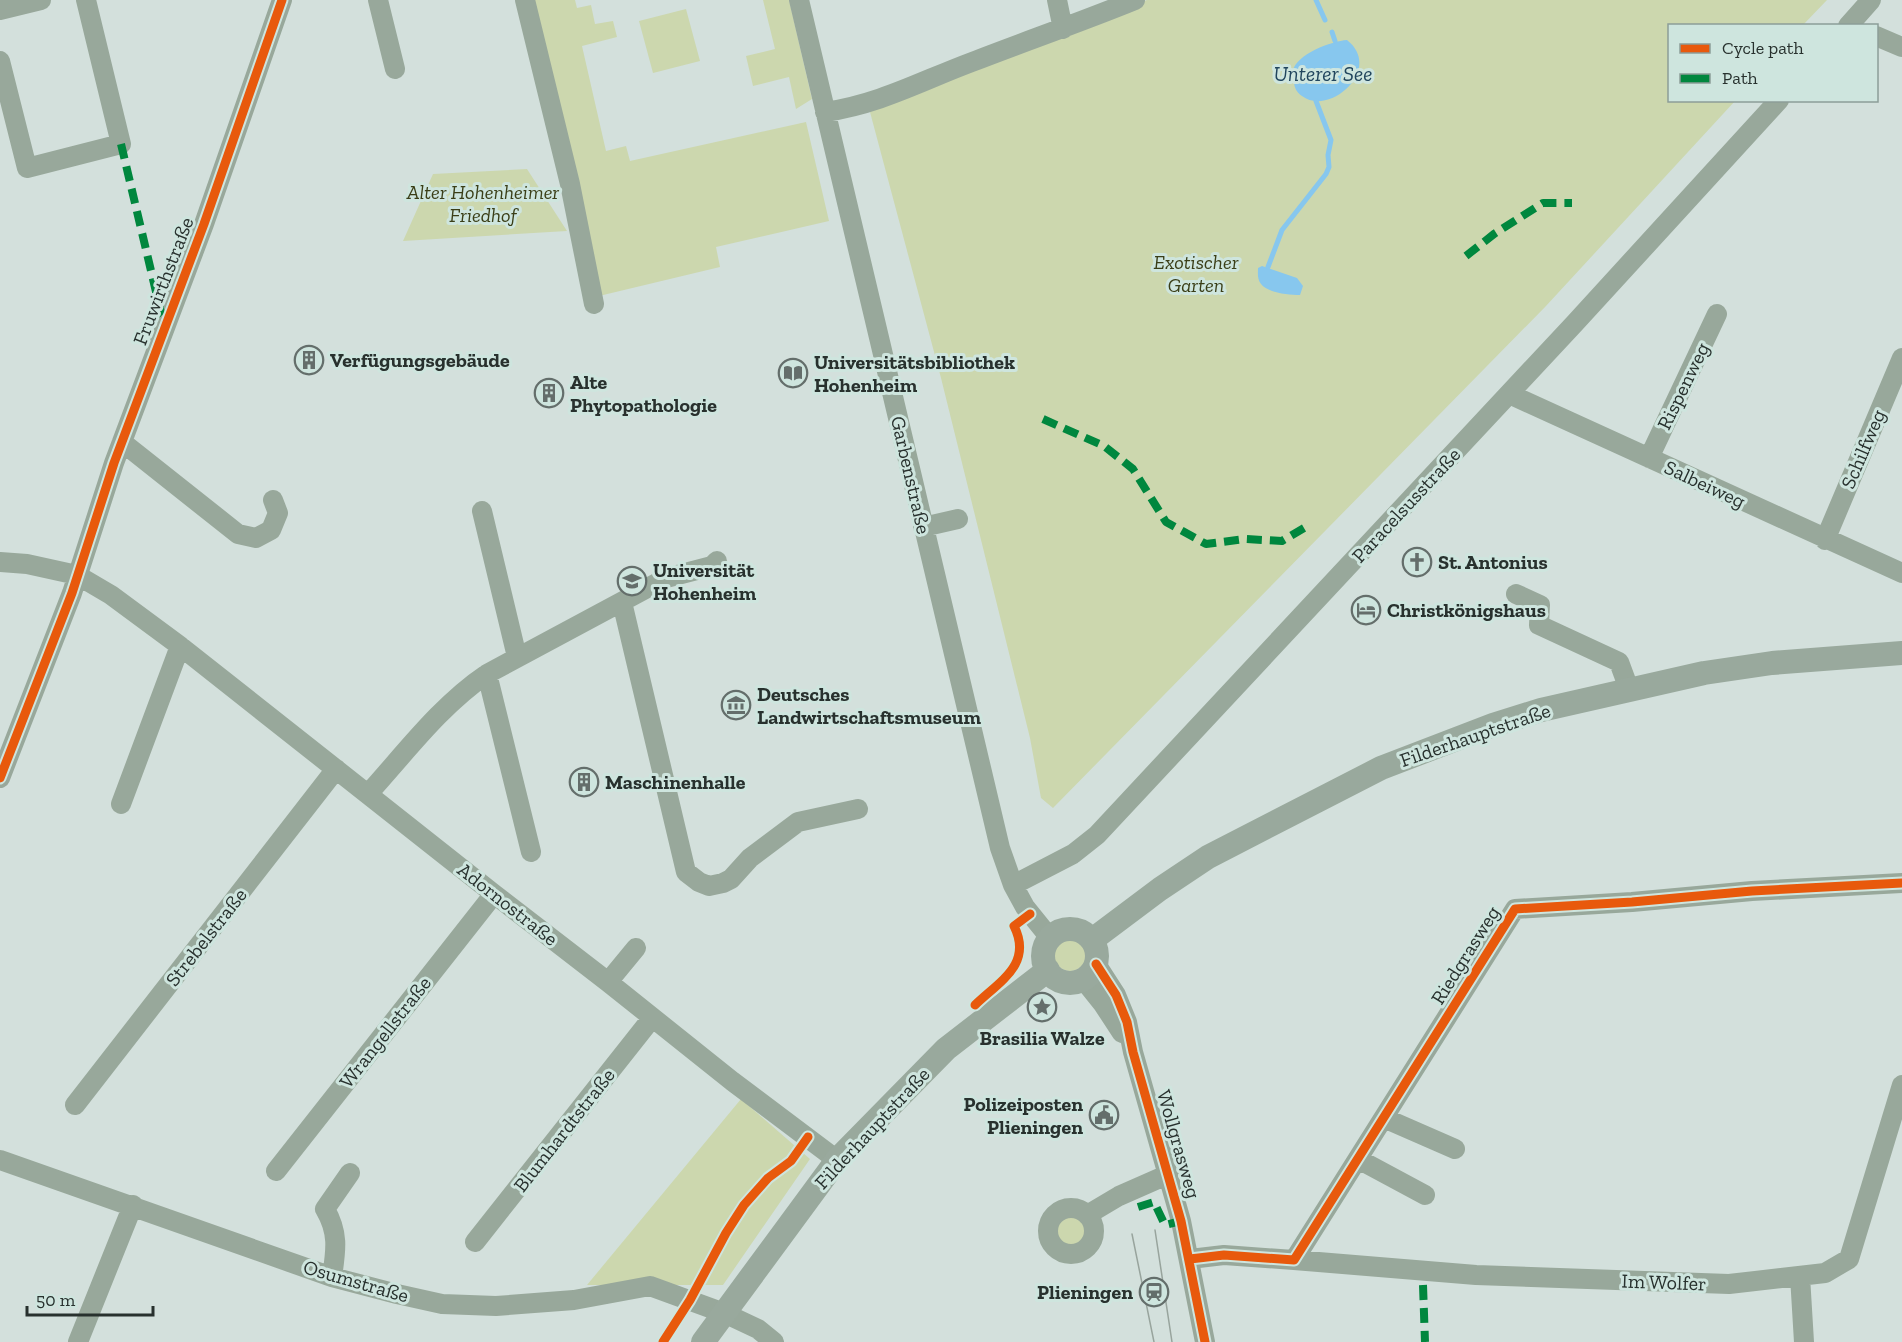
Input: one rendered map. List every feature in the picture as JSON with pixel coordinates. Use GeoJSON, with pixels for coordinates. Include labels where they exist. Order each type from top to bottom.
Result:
{"type":"FeatureCollection","features":[{"type":"Feature","properties":{"kind":"main road","name":"Filderhauptstraße"},"geometry":{"type":"LineString","coordinates":[[1092,939],[1208,857],[1381,768],[1521,716],[1704,673],[1772,663],[1902,653]]}},
{"type":"Feature","properties":{"kind":"main road"},"geometry":{"type":"LineString","coordinates":[[1076,929],[1092,939],[1097,955],[1089,972],[1067,982],[1060,980],[1048,970],[1043,954],[1050,938],[1058,932],[1076,929]]}},
{"type":"Feature","properties":{"kind":"main road","name":"Filderhauptstraße"},"geometry":{"type":"LineString","coordinates":[[703,1342],[837,1160],[946,1049],[1048,970]]}},
{"type":"Feature","properties":{"kind":"street"},"geometry":{"type":"LineString","coordinates":[[0,9],[41,0]]}},
{"type":"Feature","properties":{"kind":"street"},"geometry":{"type":"LineString","coordinates":[[0,61],[27,168],[121,144],[86,0]]}},
{"type":"Feature","properties":{"kind":"street","name":"Fruwirthstraße"},"geometry":{"type":"LineString","coordinates":[[0,778],[74,584],[122,442],[204,224],[282,0]]}},
{"type":"Feature","properties":{"kind":"street"},"geometry":{"type":"LineString","coordinates":[[378,0],[395,69]]}},
{"type":"Feature","properties":{"kind":"street"},"geometry":{"type":"LineString","coordinates":[[525,0],[570,184],[594,304]]}},
{"type":"Feature","properties":{"kind":"street","name":"Garbenstraße"},"geometry":{"type":"LineString","coordinates":[[798,0],[1000,848],[1013,885],[1025,907],[1050,938]]}},
{"type":"Feature","properties":{"kind":"street"},"geometry":{"type":"LineString","coordinates":[[1057,0],[1063,29]]}},
{"type":"Feature","properties":{"kind":"street"},"geometry":{"type":"LineString","coordinates":[[825,112],[852,108],[902,92],[970,63],[1135,0]]}},
{"type":"Feature","properties":{"kind":"street"},"geometry":{"type":"LineString","coordinates":[[1851,24],[1871,0]]}},
{"type":"Feature","properties":{"kind":"street"},"geometry":{"type":"LineString","coordinates":[[1878,37],[1902,47]]}},
{"type":"Feature","properties":{"kind":"street","name":"Paracelsusstraße"},"geometry":{"type":"LineString","coordinates":[[1013,885],[1073,854],[1097,835],[1509,394],[1777,102]]}},
{"type":"Feature","properties":{"kind":"street","name":"Rispenweg"},"geometry":{"type":"LineString","coordinates":[[1649,458],[1717,314]]}},
{"type":"Feature","properties":{"kind":"street","name":"Schilfweg"},"geometry":{"type":"LineString","coordinates":[[1825,540],[1902,358]]}},
{"type":"Feature","properties":{"kind":"street","name":"Salbeiweg"},"geometry":{"type":"LineString","coordinates":[[1509,394],[1825,540],[1902,573]]}},
{"type":"Feature","properties":{"kind":"street"},"geometry":{"type":"LineString","coordinates":[[122,442],[238,534],[256,538],[271,530],[278,513],[273,500]]}},
{"type":"Feature","properties":{"kind":"street"},"geometry":{"type":"LineString","coordinates":[[482,511],[517,657]]}},
{"type":"Feature","properties":{"kind":"street"},"geometry":{"type":"LineString","coordinates":[[923,527],[958,519]]}},
{"type":"Feature","properties":{"kind":"street"},"geometry":{"type":"LineString","coordinates":[[368,794],[467,687],[517,657],[666,578],[712,567],[717,561]]}},
{"type":"Feature","properties":{"kind":"street","name":"Adornostraße"},"geometry":{"type":"LineString","coordinates":[[0,562],[27,564],[74,584],[111,595],[180,646],[740,1087],[837,1160]]}},
{"type":"Feature","properties":{"kind":"street"},"geometry":{"type":"LineString","coordinates":[[1516,594],[1540,605],[1539,625],[1619,662],[1629,689]]}},
{"type":"Feature","properties":{"kind":"street"},"geometry":{"type":"LineString","coordinates":[[622,603],[686,872],[709,886],[723,884],[731,879],[750,858],[798,822],[858,809]]}},
{"type":"Feature","properties":{"kind":"street"},"geometry":{"type":"LineString","coordinates":[[122,804],[180,646]]}},
{"type":"Feature","properties":{"kind":"street"},"geometry":{"type":"LineString","coordinates":[[487,674],[531,852]]}},
{"type":"Feature","properties":{"kind":"street","name":"Strebelstraße"},"geometry":{"type":"LineString","coordinates":[[75,1105],[336,769]]}},
{"type":"Feature","properties":{"kind":"street","name":"Riedgrasweg"},"geometry":{"type":"LineString","coordinates":[[1294,1260],[1515,909],[1632,902],[1752,891],[1902,884]]}},
{"type":"Feature","properties":{"kind":"street","name":"Wrangellstraße"},"geometry":{"type":"LineString","coordinates":[[276,1171],[494,894]]}},
{"type":"Feature","properties":{"kind":"street"},"geometry":{"type":"LineString","coordinates":[[608,982],[636,948]]}},
{"type":"Feature","properties":{"kind":"street","name":"Wollgrasweg"},"geometry":{"type":"LineString","coordinates":[[1089,972],[1103,1004],[1133,1052],[1169,1174],[1190,1259],[1205,1342]]}},
{"type":"Feature","properties":{"kind":"street","name":"Blumhardtstraße"},"geometry":{"type":"LineString","coordinates":[[476,1242],[652,1018]]}},
{"type":"Feature","properties":{"kind":"street","name":"Im Wolfer"},"geometry":{"type":"LineString","coordinates":[[1294,1260],[1476,1275],[1677,1284],[1729,1284],[1825,1273],[1849,1258],[1902,1085]]}},
{"type":"Feature","properties":{"kind":"street"},"geometry":{"type":"LineString","coordinates":[[1384,1118],[1455,1149]]}},
{"type":"Feature","properties":{"kind":"street"},"geometry":{"type":"LineString","coordinates":[[1358,1159],[1425,1195]]}},
{"type":"Feature","properties":{"kind":"street","name":"Osumstraße"},"geometry":{"type":"LineString","coordinates":[[0,1160],[332,1277],[442,1304],[496,1306],[565,1301],[650,1286],[724,1313],[764,1339]]}},
{"type":"Feature","properties":{"kind":"street"},"geometry":{"type":"LineString","coordinates":[[332,1277],[336,1242],[332,1222],[325,1209],[350,1173]]}},
{"type":"Feature","properties":{"kind":"street"},"geometry":{"type":"LineString","coordinates":[[1087,1215],[1119,1196],[1169,1174]]}},
{"type":"Feature","properties":{"kind":"street"},"geometry":{"type":"LineString","coordinates":[[78,1342],[133,1205]]}},
{"type":"Feature","properties":{"kind":"street"},"geometry":{"type":"LineString","coordinates":[[1190,1259],[1224,1255],[1294,1260]]}},
{"type":"Feature","properties":{"kind":"street"},"geometry":{"type":"LineString","coordinates":[[1800,1276],[1804,1342]]}},
{"type":"Feature","properties":{"kind":"green space"},"geometry":{"type":"Polygon","coordinates":[[[529,0],[575,0],[577,8],[591,5],[595,24],[613,21],[617,37],[582,46],[606,151],[626,146],[630,161],[806,122],[829,221],[716,247],[720,267],[599,296],[529,0]]]}},
{"type":"Feature","properties":{"kind":"green space"},"geometry":{"type":"Polygon","coordinates":[[[763,0],[789,0],[812,99],[796,109],[789,77],[753,86],[746,56],[775,49],[763,0]]]}},
{"type":"Feature","properties":{"kind":"green space","name":"Exotischer Garten"},"geometry":{"type":"Polygon","coordinates":[[[1147,0],[1827,0],[1804,24],[1668,24],[1668,102],[1734,102],[1546,306],[1053,808],[1041,798],[1030,738],[941,378],[870,112],[876,105],[1147,0]]]}},
{"type":"Feature","properties":{"kind":"green space"},"geometry":{"type":"Polygon","coordinates":[[[686,9],[700,61],[653,73],[639,21],[686,9]]]}},
{"type":"Feature","properties":{"kind":"green space","name":"Alter Hohenheimer Friedhof"},"geometry":{"type":"Polygon","coordinates":[[[527,169],[567,231],[403,241],[433,174],[527,169]]]}},
{"type":"Feature","properties":{"kind":"green space"},"geometry":{"type":"Polygon","coordinates":[[[1070,939],[1081,944],[1086,955],[1081,966],[1070,971],[1059,966],[1054,955],[1059,944],[1070,939]]]}},
{"type":"Feature","properties":{"kind":"green space"},"geometry":{"type":"Polygon","coordinates":[[[741,1099],[810,1159],[723,1285],[587,1285],[741,1099]]]}},
{"type":"Feature","properties":{"kind":"green space"},"geometry":{"type":"Polygon","coordinates":[[[1071,1217],[1081,1221],[1085,1231],[1081,1241],[1071,1245],[1061,1241],[1057,1231],[1061,1221],[1071,1217]]]}},
{"type":"Feature","properties":{"kind":"water","name":"Unterer See"},"geometry":{"type":"Polygon","coordinates":[[[1347,40],[1357,52],[1359,64],[1356,76],[1348,87],[1338,95],[1326,100],[1313,101],[1302,96],[1294,85],[1293,71],[1296,65],[1307,54],[1347,40]]]}},
{"type":"Feature","properties":{"kind":"water"},"geometry":{"type":"Polygon","coordinates":[[[1262,266],[1297,278],[1303,286],[1300,295],[1279,293],[1264,287],[1258,276],[1258,268],[1262,266]]]}},
{"type":"Feature","properties":{"kind":"waterway"},"geometry":{"type":"LineString","coordinates":[[1316,0],[1325,20]]}},
{"type":"Feature","properties":{"kind":"waterway"},"geometry":{"type":"LineString","coordinates":[[1332,32],[1335,41]]}},
{"type":"Feature","properties":{"kind":"waterway"},"geometry":{"type":"LineString","coordinates":[[1268,267],[1282,230],[1329,167],[1328,155],[1331,140],[1316,101]]}},
{"type":"Feature","properties":{"kind":"tram line"},"geometry":{"type":"LineString","coordinates":[[1155,1230],[1172,1342]]}},
{"type":"Feature","properties":{"kind":"tram line"},"geometry":{"type":"LineString","coordinates":[[1132,1234],[1154,1342]]}},
{"type":"Feature","properties":{"kind":"marked path"},"geometry":{"type":"LineString","coordinates":[[121,144],[161,313],[168,320]]}},
{"type":"Feature","properties":{"kind":"marked path"},"geometry":{"type":"LineString","coordinates":[[1466,256],[1494,234],[1543,203],[1572,203]]}},
{"type":"Feature","properties":{"kind":"marked path"},"geometry":{"type":"LineString","coordinates":[[1043,419],[1104,446],[1133,469],[1166,522],[1206,544],[1245,539],[1282,541],[1304,528]]}},
{"type":"Feature","properties":{"kind":"marked path"},"geometry":{"type":"LineString","coordinates":[[1138,1207],[1154,1202],[1165,1225],[1181,1221]]}},
{"type":"Feature","properties":{"kind":"marked path"},"geometry":{"type":"LineString","coordinates":[[1423,1285],[1425,1342]]}},
{"type":"Feature","properties":{"kind":"cycle path"},"geometry":{"type":"LineString","coordinates":[[0,778],[72,593],[114,463],[204,224],[282,0]]}},
{"type":"Feature","properties":{"kind":"cycle path"},"geometry":{"type":"LineString","coordinates":[[1190,1259],[1224,1255],[1294,1260],[1515,909],[1632,902],[1752,891],[1902,883]]}},
{"type":"Feature","properties":{"kind":"cycle path"},"geometry":{"type":"LineString","coordinates":[[975,1005],[1011,971],[1017,961],[1019,951],[1019,939],[1014,926],[1030,914]]}},
{"type":"Feature","properties":{"kind":"cycle path"},"geometry":{"type":"LineString","coordinates":[[1096,964],[1116,995],[1127,1022],[1133,1052],[1181,1221],[1205,1342]]}},
{"type":"Feature","properties":{"kind":"cycle path"},"geometry":{"type":"LineString","coordinates":[[663,1342],[690,1300],[726,1233],[744,1205],[768,1178],[791,1161],[808,1137]]}},
{"type":"Feature","properties":{"kind":"place","name":"Verfügungsgebäude"},"geometry":{"type":"Point","coordinates":[309,360]}},
{"type":"Feature","properties":{"kind":"place","name":"Universitätsbibliothek Hohenheim"},"geometry":{"type":"Point","coordinates":[793,373]}},
{"type":"Feature","properties":{"kind":"place","name":"Alte Phytopathologie"},"geometry":{"type":"Point","coordinates":[549,393]}},
{"type":"Feature","properties":{"kind":"place","name":"St. Antonius"},"geometry":{"type":"Point","coordinates":[1417,562]}},
{"type":"Feature","properties":{"kind":"place","name":"Universität Hohenheim"},"geometry":{"type":"Point","coordinates":[632,581]}},
{"type":"Feature","properties":{"kind":"place","name":"Christkönigshaus"},"geometry":{"type":"Point","coordinates":[1366,610]}},
{"type":"Feature","properties":{"kind":"place","name":"Deutsches Landwirtschaftsmuseum"},"geometry":{"type":"Point","coordinates":[736,705]}},
{"type":"Feature","properties":{"kind":"place","name":"Maschinenhalle"},"geometry":{"type":"Point","coordinates":[584,782]}},
{"type":"Feature","properties":{"kind":"place","name":"Brasilia Walze"},"geometry":{"type":"Point","coordinates":[1042,1007]}},
{"type":"Feature","properties":{"kind":"place","name":"Polizeiposten Plieningen"},"geometry":{"type":"Point","coordinates":[1104,1115]}},
{"type":"Feature","properties":{"kind":"place","name":"Plieningen"},"geometry":{"type":"Point","coordinates":[1154,1292]}}]}
